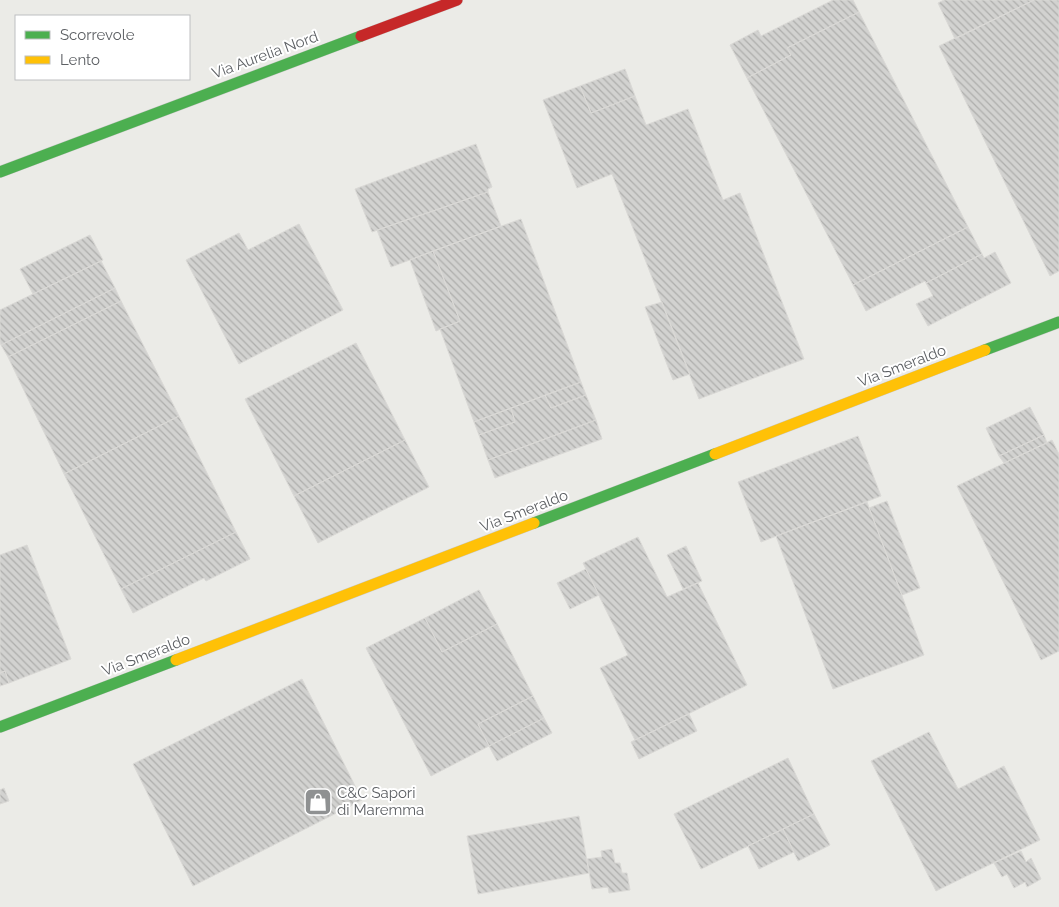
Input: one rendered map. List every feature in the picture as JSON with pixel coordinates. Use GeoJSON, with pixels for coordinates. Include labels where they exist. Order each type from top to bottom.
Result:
{"type":"FeatureCollection","features":[{"type":"Feature","properties":{"kind":"street","name":"Via Aurelia Nord"},"geometry":{"type":"LineString","coordinates":[[0,172],[457,0]]}},
{"type":"Feature","properties":{"kind":"street","name":"Via Smeraldo"},"geometry":{"type":"LineString","coordinates":[[0,727],[1059,322]]}},
{"type":"Feature","properties":{"kind":"building"},"geometry":{"type":"Polygon","coordinates":[[[833,0],[853,0],[859,12],[787,48],[791,55],[747,78],[730,45],[758,30],[761,36],[833,0]]]}},
{"type":"Feature","properties":{"kind":"building"},"geometry":{"type":"Polygon","coordinates":[[[944,0],[1034,0],[955,39],[938,3],[944,0]]]}},
{"type":"Feature","properties":{"kind":"building"},"geometry":{"type":"Polygon","coordinates":[[[1034,0],[1059,0],[1059,271],[1050,276],[939,46],[1034,0]]]}},
{"type":"Feature","properties":{"kind":"building"},"geometry":{"type":"Polygon","coordinates":[[[859,12],[968,227],[853,285],[747,78],[791,55],[787,48],[859,12]]]}},
{"type":"Feature","properties":{"kind":"building"},"geometry":{"type":"Polygon","coordinates":[[[625,69],[635,96],[591,113],[580,86],[625,69]]]}},
{"type":"Feature","properties":{"kind":"building"},"geometry":{"type":"Polygon","coordinates":[[[580,86],[591,113],[635,96],[646,125],[688,109],[723,200],[740,193],[804,359],[699,399],[612,174],[577,188],[543,100],[580,86]]]}},
{"type":"Feature","properties":{"kind":"building"},"geometry":{"type":"Polygon","coordinates":[[[476,144],[492,187],[488,189],[488,192],[372,232],[355,189],[476,144]]]}},
{"type":"Feature","properties":{"kind":"building"},"geometry":{"type":"Polygon","coordinates":[[[488,192],[501,226],[391,267],[377,230],[488,192]]]}},
{"type":"Feature","properties":{"kind":"building"},"geometry":{"type":"Polygon","coordinates":[[[521,219],[581,382],[474,422],[440,329],[460,321],[433,251],[521,219]]]}},
{"type":"Feature","properties":{"kind":"building"},"geometry":{"type":"Polygon","coordinates":[[[299,224],[343,310],[239,364],[186,260],[239,233],[248,250],[299,224]]]}},
{"type":"Feature","properties":{"kind":"building"},"geometry":{"type":"Polygon","coordinates":[[[968,227],[982,254],[866,311],[853,285],[968,227]]]}},
{"type":"Feature","properties":{"kind":"building"},"geometry":{"type":"Polygon","coordinates":[[[90,235],[103,260],[33,294],[20,269],[90,235]]]}},
{"type":"Feature","properties":{"kind":"building"},"geometry":{"type":"Polygon","coordinates":[[[433,251],[460,321],[436,331],[410,260],[433,251]]]}},
{"type":"Feature","properties":{"kind":"building"},"geometry":{"type":"Polygon","coordinates":[[[995,252],[1011,283],[928,326],[916,304],[933,296],[926,283],[982,254],[984,258],[995,252]]]}},
{"type":"Feature","properties":{"kind":"building"},"geometry":{"type":"Polygon","coordinates":[[[101,261],[115,288],[1,345],[0,310],[101,261]]]}},
{"type":"Feature","properties":{"kind":"building"},"geometry":{"type":"Polygon","coordinates":[[[115,288],[121,301],[8,357],[1,345],[115,288]]]}},
{"type":"Feature","properties":{"kind":"building"},"geometry":{"type":"Polygon","coordinates":[[[121,301],[179,416],[64,474],[8,357],[121,301]]]}},
{"type":"Feature","properties":{"kind":"building"},"geometry":{"type":"Polygon","coordinates":[[[662,302],[690,374],[673,380],[645,307],[662,302]]]}},
{"type":"Feature","properties":{"kind":"building"},"geometry":{"type":"Polygon","coordinates":[[[356,343],[405,440],[294,496],[245,399],[356,343]]]}},
{"type":"Feature","properties":{"kind":"building"},"geometry":{"type":"Polygon","coordinates":[[[581,382],[586,395],[551,408],[545,395],[581,382]]]}},
{"type":"Feature","properties":{"kind":"building"},"geometry":{"type":"Polygon","coordinates":[[[545,395],[551,408],[586,395],[596,420],[488,460],[479,435],[515,422],[511,408],[545,395]]]}},
{"type":"Feature","properties":{"kind":"building"},"geometry":{"type":"Polygon","coordinates":[[[1030,407],[1044,435],[999,456],[986,428],[1030,407]]]}},
{"type":"Feature","properties":{"kind":"building"},"geometry":{"type":"Polygon","coordinates":[[[511,408],[515,422],[479,435],[474,422],[511,408]]]}},
{"type":"Feature","properties":{"kind":"building"},"geometry":{"type":"Polygon","coordinates":[[[179,416],[236,532],[121,589],[64,474],[179,416]]]}},
{"type":"Feature","properties":{"kind":"building"},"geometry":{"type":"Polygon","coordinates":[[[596,420],[602,439],[495,478],[488,460],[596,420]]]}},
{"type":"Feature","properties":{"kind":"building"},"geometry":{"type":"Polygon","coordinates":[[[1044,435],[1047,443],[1004,463],[999,456],[1044,435]]]}},
{"type":"Feature","properties":{"kind":"building"},"geometry":{"type":"Polygon","coordinates":[[[858,436],[881,496],[761,542],[738,482],[858,436]]]}},
{"type":"Feature","properties":{"kind":"building"},"geometry":{"type":"Polygon","coordinates":[[[405,440],[429,487],[318,543],[294,496],[405,440]]]}},
{"type":"Feature","properties":{"kind":"building"},"geometry":{"type":"Polygon","coordinates":[[[1052,440],[1059,454],[1059,651],[1041,660],[957,486],[1052,440]]]}},
{"type":"Feature","properties":{"kind":"building"},"geometry":{"type":"Polygon","coordinates":[[[887,501],[920,588],[902,595],[869,508],[887,501]]]}},
{"type":"Feature","properties":{"kind":"building"},"geometry":{"type":"Polygon","coordinates":[[[867,502],[924,655],[833,689],[776,536],[867,502]]]}},
{"type":"Feature","properties":{"kind":"building"},"geometry":{"type":"Polygon","coordinates":[[[236,532],[250,559],[206,581],[204,578],[133,613],[121,589],[236,532]]]}},
{"type":"Feature","properties":{"kind":"building"},"geometry":{"type":"Polygon","coordinates":[[[638,537],[667,597],[698,583],[747,685],[635,740],[600,668],[628,655],[583,563],[638,537]]]}},
{"type":"Feature","properties":{"kind":"building"},"geometry":{"type":"Polygon","coordinates":[[[27,545],[71,659],[9,683],[5,671],[0,673],[0,555],[27,545]]]}},
{"type":"Feature","properties":{"kind":"building"},"geometry":{"type":"Polygon","coordinates":[[[686,546],[702,581],[683,589],[667,555],[686,546]]]}},
{"type":"Feature","properties":{"kind":"building"},"geometry":{"type":"Polygon","coordinates":[[[586,569],[599,595],[570,609],[557,583],[586,569]]]}},
{"type":"Feature","properties":{"kind":"building"},"geometry":{"type":"Polygon","coordinates":[[[479,590],[497,624],[442,652],[425,618],[479,590]]]}},
{"type":"Feature","properties":{"kind":"building"},"geometry":{"type":"Polygon","coordinates":[[[425,618],[442,652],[497,624],[533,696],[478,724],[489,746],[431,776],[366,648],[425,618]]]}},
{"type":"Feature","properties":{"kind":"building"},"geometry":{"type":"Polygon","coordinates":[[[5,671],[9,683],[0,686],[0,673],[5,671]]]}},
{"type":"Feature","properties":{"kind":"building"},"geometry":{"type":"Polygon","coordinates":[[[302,679],[362,800],[193,886],[133,764],[302,679]]]}},
{"type":"Feature","properties":{"kind":"building"},"geometry":{"type":"Polygon","coordinates":[[[533,696],[544,718],[489,746],[478,724],[533,696]]]}},
{"type":"Feature","properties":{"kind":"building"},"geometry":{"type":"Polygon","coordinates":[[[689,714],[697,731],[639,759],[631,742],[689,714]]]}},
{"type":"Feature","properties":{"kind":"building"},"geometry":{"type":"Polygon","coordinates":[[[544,718],[552,733],[497,761],[489,746],[544,718]]]}},
{"type":"Feature","properties":{"kind":"building"},"geometry":{"type":"Polygon","coordinates":[[[929,732],[958,789],[1004,766],[1040,840],[936,891],[871,761],[929,732]]]}},
{"type":"Feature","properties":{"kind":"building"},"geometry":{"type":"Polygon","coordinates":[[[788,758],[814,814],[701,869],[674,814],[788,758]]]}},
{"type":"Feature","properties":{"kind":"building"},"geometry":{"type":"Polygon","coordinates":[[[4,788],[9,801],[0,804],[0,790],[4,788]]]}},
{"type":"Feature","properties":{"kind":"building"},"geometry":{"type":"Polygon","coordinates":[[[814,814],[830,845],[798,861],[783,829],[814,814]]]}},
{"type":"Feature","properties":{"kind":"building"},"geometry":{"type":"Polygon","coordinates":[[[579,816],[589,873],[478,894],[467,836],[579,816]]]}},
{"type":"Feature","properties":{"kind":"building"},"geometry":{"type":"Polygon","coordinates":[[[783,829],[794,852],[759,869],[748,846],[783,829]]]}},
{"type":"Feature","properties":{"kind":"building"},"geometry":{"type":"Polygon","coordinates":[[[612,849],[615,863],[620,863],[622,873],[627,873],[630,890],[609,893],[608,887],[592,889],[587,859],[602,857],[601,851],[612,849]]]}},
{"type":"Feature","properties":{"kind":"building"},"geometry":{"type":"Polygon","coordinates":[[[1021,851],[1026,862],[1031,858],[1041,879],[1027,887],[1025,882],[1014,888],[1007,874],[1002,877],[994,863],[1021,851]]]}},
{"type":"Feature","properties":{"kind":"traffic: fast"},"geometry":{"type":"LineString","coordinates":[[0,172],[361,36]]}},
{"type":"Feature","properties":{"kind":"traffic: fast"},"geometry":{"type":"LineString","coordinates":[[985,350],[1059,322]]}},
{"type":"Feature","properties":{"kind":"traffic: fast"},"geometry":{"type":"LineString","coordinates":[[534,523],[715,454]]}},
{"type":"Feature","properties":{"kind":"traffic: fast"},"geometry":{"type":"LineString","coordinates":[[0,727],[176,660]]}},
{"type":"Feature","properties":{"kind":"traffic: slow"},"geometry":{"type":"LineString","coordinates":[[715,454],[985,350]]}},
{"type":"Feature","properties":{"kind":"traffic: slow"},"geometry":{"type":"LineString","coordinates":[[176,660],[534,523]]}},
{"type":"Feature","properties":{"kind":"traffic: jam"},"geometry":{"type":"LineString","coordinates":[[361,36],[457,0]]}},
{"type":"Feature","properties":{"kind":"place","name":"C&C Sapori di Maremma"},"geometry":{"type":"Point","coordinates":[318,802]}}]}
